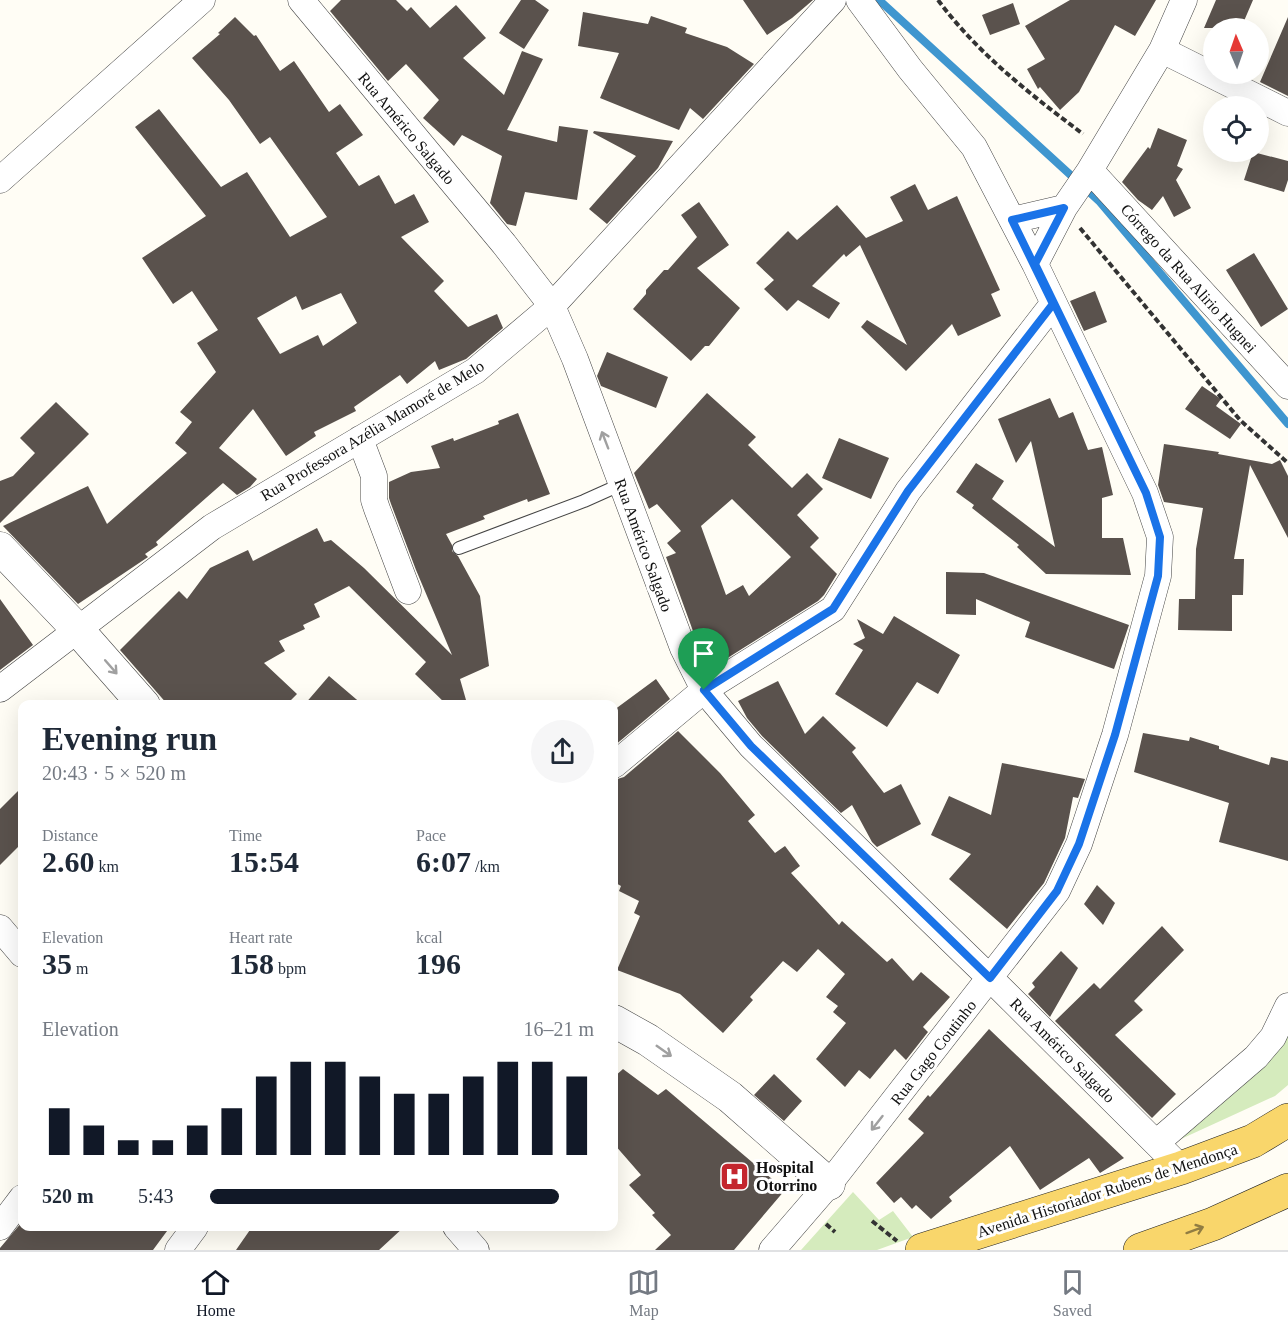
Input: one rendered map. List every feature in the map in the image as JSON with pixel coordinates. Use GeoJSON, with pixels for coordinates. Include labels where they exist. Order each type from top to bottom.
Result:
{"type":"FeatureCollection","features":[{"type":"Feature","properties":{"kind":"main road","name":"Avenida Historiador Rubens de Mendonça"},"geometry":{"type":"LineString","coordinates":[[908,1244],[1180,1168],[1253,1141],[1288,1120]]}},
{"type":"Feature","properties":{"kind":"main road"},"geometry":{"type":"LineString","coordinates":[[1140,1250],[1214,1224],[1288,1190]]}},
{"type":"Feature","properties":{"kind":"street"},"geometry":{"type":"LineString","coordinates":[[0,180],[202,0]]}},
{"type":"Feature","properties":{"kind":"street","name":"Rua Américo Salgado"},"geometry":{"type":"LineString","coordinates":[[301,0],[497,235],[552,306],[575,359],[683,648],[704,690],[751,746],[990,978],[1180,1168]]}},
{"type":"Feature","properties":{"kind":"street","name":"Rua Professora Azélia Mamoré de Melo"},"geometry":{"type":"LineString","coordinates":[[0,689],[212,527],[476,371],[552,306],[833,0]]}},
{"type":"Feature","properties":{"kind":"street","name":"Rua Gago Coutinho"},"geometry":{"type":"LineString","coordinates":[[772,1250],[829,1184],[1057,891],[1079,844],[1115,735],[1158,576],[1160,537],[1146,493],[1035,264],[974,147],[910,69],[859,0]]}},
{"type":"Feature","properties":{"kind":"street"},"geometry":{"type":"LineString","coordinates":[[1035,264],[1066,205],[1093,166],[1162,50],[1184,0]]}},
{"type":"Feature","properties":{"kind":"street"},"geometry":{"type":"LineString","coordinates":[[1162,50],[1288,113]]}},
{"type":"Feature","properties":{"kind":"street","name":"Córrego da Rua Alirio Hugnei"},"geometry":{"type":"LineString","coordinates":[[1093,166],[1288,386]]}},
{"type":"Feature","properties":{"kind":"street"},"geometry":{"type":"LineString","coordinates":[[1012,220],[1066,205]]}},
{"type":"Feature","properties":{"kind":"street"},"geometry":{"type":"LineString","coordinates":[[618,762],[704,690],[833,609],[908,491],[1053,304]]}},
{"type":"Feature","properties":{"kind":"street"},"geometry":{"type":"LineString","coordinates":[[360,439],[374,476],[377,510],[408,591]]}},
{"type":"Feature","properties":{"kind":"street"},"geometry":{"type":"LineString","coordinates":[[0,548],[78,630],[140,700]]}},
{"type":"Feature","properties":{"kind":"street"},"geometry":{"type":"LineString","coordinates":[[0,928],[18,949]]}},
{"type":"Feature","properties":{"kind":"street"},"geometry":{"type":"LineString","coordinates":[[1156,1143],[1256,1057],[1273,1037],[1288,1006]]}},
{"type":"Feature","properties":{"kind":"street"},"geometry":{"type":"LineString","coordinates":[[618,1024],[648,1040],[730,1096],[829,1184]]}},
{"type":"Feature","properties":{"kind":"street"},"geometry":{"type":"LineString","coordinates":[[0,1227],[18,1203]]}},
{"type":"Feature","properties":{"kind":"street"},"geometry":{"type":"LineString","coordinates":[[177,1250],[192,1231]]}},
{"type":"Feature","properties":{"kind":"street"},"geometry":{"type":"LineString","coordinates":[[460,1231],[477,1250]]}},
{"type":"Feature","properties":{"kind":"lane"},"geometry":{"type":"LineString","coordinates":[[459,548],[584,501],[622,484]]}},
{"type":"Feature","properties":{"kind":"path"},"geometry":{"type":"LineString","coordinates":[[938,0],[954,22],[1093,166]]}},
{"type":"Feature","properties":{"kind":"path"},"geometry":{"type":"LineString","coordinates":[[1066,205],[1240,420],[1288,463]]}},
{"type":"Feature","properties":{"kind":"path"},"geometry":{"type":"LineString","coordinates":[[872,1221],[908,1244]]}},
{"type":"Feature","properties":{"kind":"path"},"geometry":{"type":"LineString","coordinates":[[823,1222],[836,1232]]}},
{"type":"Feature","properties":{"kind":"green space"},"geometry":{"type":"Polygon","coordinates":[[[1288,1033],[1288,1085],[1275,1096],[1181,1139],[1267,1065],[1288,1033]]]}},
{"type":"Feature","properties":{"kind":"green space"},"geometry":{"type":"Polygon","coordinates":[[[853,1192],[879,1220],[893,1211],[913,1237],[877,1250],[801,1250],[853,1192]]]}},
{"type":"Feature","properties":{"kind":"building"},"geometry":{"type":"Polygon","coordinates":[[[341,0],[396,0],[407,11],[411,7],[430,28],[456,5],[486,38],[463,58],[504,95],[522,51],[543,59],[507,130],[557,142],[559,126],[588,130],[577,200],[525,192],[516,226],[507,224],[490,203],[502,156],[462,135],[454,146],[423,118],[439,100],[406,64],[388,81],[330,11],[341,0]]]}},
{"type":"Feature","properties":{"kind":"building"},"geometry":{"type":"Polygon","coordinates":[[[521,0],[535,0],[549,10],[524,49],[499,33],[521,0]]]}},
{"type":"Feature","properties":{"kind":"building"},"geometry":{"type":"Polygon","coordinates":[[[743,0],[813,0],[767,35],[743,0]]]}},
{"type":"Feature","properties":{"kind":"building"},"geometry":{"type":"Polygon","coordinates":[[[1070,0],[1156,0],[1135,36],[1115,25],[1079,92],[1060,110],[1040,87],[1038,89],[1027,69],[1045,59],[1025,26],[1070,0]]]}},
{"type":"Feature","properties":{"kind":"building"},"geometry":{"type":"Polygon","coordinates":[[[1216,0],[1253,0],[1245,18],[1208,18],[1216,0]]]}},
{"type":"Feature","properties":{"kind":"building"},"geometry":{"type":"Polygon","coordinates":[[[1013,3],[1020,24],[990,35],[982,15],[1013,3]]]}},
{"type":"Feature","properties":{"kind":"building"},"geometry":{"type":"Polygon","coordinates":[[[583,12],[648,24],[651,16],[687,28],[685,33],[727,47],[754,64],[703,119],[690,108],[679,130],[600,98],[619,53],[578,46],[583,12]]]}},
{"type":"Feature","properties":{"kind":"building"},"geometry":{"type":"Polygon","coordinates":[[[235,17],[254,36],[256,35],[280,71],[294,61],[329,112],[340,104],[363,135],[336,153],[359,186],[379,175],[395,204],[414,194],[429,222],[401,237],[444,281],[434,291],[468,327],[497,314],[503,328],[466,359],[439,370],[435,361],[407,384],[400,375],[354,407],[356,411],[314,432],[316,436],[286,456],[253,409],[219,448],[257,479],[250,487],[237,495],[223,483],[156,542],[158,545],[145,554],[148,557],[78,604],[3,526],[88,486],[107,524],[187,453],[175,443],[192,422],[180,412],[216,372],[197,343],[218,330],[192,291],[173,304],[142,258],[206,216],[135,127],[159,109],[221,187],[247,172],[290,237],[327,217],[270,137],[260,144],[229,100],[192,58],[220,34],[218,33],[235,17]],[[341,293],[302,310],[296,296],[257,318],[280,354],[318,335],[323,346],[357,323],[341,293]]]}},
{"type":"Feature","properties":{"kind":"building"},"geometry":{"type":"Polygon","coordinates":[[[1288,17],[1288,96],[1264,84],[1269,84],[1269,61],[1288,17]]]}},
{"type":"Feature","properties":{"kind":"building"},"geometry":{"type":"Polygon","coordinates":[[[1158,128],[1187,140],[1177,166],[1183,169],[1176,180],[1191,208],[1174,217],[1163,196],[1152,210],[1138,200],[1122,182],[1148,147],[1150,149],[1158,128]]]}},
{"type":"Feature","properties":{"kind":"building"},"geometry":{"type":"Polygon","coordinates":[[[594,131],[673,141],[658,168],[607,224],[589,209],[636,156],[593,133],[594,131]]]}},
{"type":"Feature","properties":{"kind":"building"},"geometry":{"type":"Polygon","coordinates":[[[1269,156],[1288,161],[1288,180],[1284,192],[1244,180],[1250,162],[1269,162],[1269,156]]]}},
{"type":"Feature","properties":{"kind":"building"},"geometry":{"type":"Polygon","coordinates":[[[915,184],[928,210],[957,196],[1000,290],[991,294],[1001,316],[958,336],[952,324],[906,371],[861,327],[867,320],[907,345],[860,245],[846,257],[844,254],[812,286],[840,303],[829,319],[798,300],[787,311],[764,289],[774,280],[756,263],[788,231],[797,240],[837,205],[866,238],[903,221],[890,197],[915,184]]]}},
{"type":"Feature","properties":{"kind":"building"},"geometry":{"type":"Polygon","coordinates":[[[699,202],[729,245],[697,268],[740,308],[709,346],[705,346],[691,361],[633,309],[646,294],[646,290],[664,270],[668,270],[697,237],[681,215],[699,202]]]}},
{"type":"Feature","properties":{"kind":"building"},"geometry":{"type":"Polygon","coordinates":[[[1254,253],[1288,309],[1261,327],[1226,270],[1254,253]]]}},
{"type":"Feature","properties":{"kind":"building"},"geometry":{"type":"Polygon","coordinates":[[[1095,291],[1107,322],[1084,331],[1070,301],[1095,291]]]}},
{"type":"Feature","properties":{"kind":"building"},"geometry":{"type":"Polygon","coordinates":[[[607,352],[668,377],[656,408],[601,386],[597,376],[607,352]]]}},
{"type":"Feature","properties":{"kind":"building"},"geometry":{"type":"Polygon","coordinates":[[[1202,386],[1221,399],[1216,406],[1241,424],[1230,439],[1185,409],[1202,386]]]}},
{"type":"Feature","properties":{"kind":"building"},"geometry":{"type":"Polygon","coordinates":[[[707,393],[756,437],[748,445],[792,488],[807,473],[823,489],[797,515],[819,538],[810,547],[837,574],[818,601],[710,669],[697,642],[666,557],[676,553],[667,543],[681,531],[657,504],[649,509],[634,473],[707,393]],[[732,499],[701,526],[726,595],[743,585],[749,596],[791,557],[732,499]]]}},
{"type":"Feature","properties":{"kind":"building"},"geometry":{"type":"Polygon","coordinates":[[[1050,398],[1059,418],[1073,412],[1088,450],[1102,447],[1113,495],[1102,498],[1102,538],[1123,538],[1131,575],[1046,574],[1017,547],[1019,545],[972,508],[974,505],[956,492],[976,463],[1004,481],[992,499],[1055,547],[1031,441],[1016,463],[998,419],[1050,398]]]}},
{"type":"Feature","properties":{"kind":"building"},"geometry":{"type":"Polygon","coordinates":[[[56,402],[89,434],[0,523],[0,481],[13,476],[35,453],[20,438],[56,402]]]}},
{"type":"Feature","properties":{"kind":"building"},"geometry":{"type":"Polygon","coordinates":[[[518,413],[550,494],[528,502],[527,499],[483,516],[485,519],[446,534],[452,545],[452,551],[458,556],[480,596],[489,666],[460,679],[466,700],[442,700],[415,674],[426,662],[349,586],[314,604],[320,617],[303,625],[305,629],[279,641],[285,651],[264,663],[297,694],[291,700],[164,700],[120,650],[179,591],[187,599],[210,568],[248,550],[253,561],[317,528],[324,542],[331,540],[364,568],[452,655],[391,504],[389,482],[411,472],[440,468],[431,446],[453,438],[454,441],[499,424],[498,421],[518,413]]]}},
{"type":"Feature","properties":{"kind":"building"},"geometry":{"type":"Polygon","coordinates":[[[839,438],[889,458],[871,499],[822,478],[839,438]]]}},
{"type":"Feature","properties":{"kind":"building"},"geometry":{"type":"Polygon","coordinates":[[[1164,444],[1219,452],[1218,454],[1272,464],[1280,460],[1288,476],[1288,538],[1250,465],[1234,559],[1244,559],[1243,595],[1232,595],[1232,631],[1178,630],[1179,599],[1195,599],[1196,549],[1203,508],[1164,502],[1158,485],[1164,444]]]}},
{"type":"Feature","properties":{"kind":"building"},"geometry":{"type":"Polygon","coordinates":[[[946,572],[984,573],[1129,625],[1114,669],[1025,637],[1030,622],[976,599],[976,615],[946,614],[946,572]]]}},
{"type":"Feature","properties":{"kind":"building"},"geometry":{"type":"Polygon","coordinates":[[[0,599],[33,645],[0,670],[0,599]]]}},
{"type":"Feature","properties":{"kind":"building"},"geometry":{"type":"Polygon","coordinates":[[[894,616],[960,655],[938,694],[917,682],[887,727],[835,694],[863,650],[853,644],[865,638],[857,619],[883,634],[894,616]]]}},
{"type":"Feature","properties":{"kind":"building"},"geometry":{"type":"Polygon","coordinates":[[[329,676],[357,700],[308,700],[329,676]]]}},
{"type":"Feature","properties":{"kind":"building"},"geometry":{"type":"Polygon","coordinates":[[[656,679],[670,699],[618,743],[618,707],[656,679]]]}},
{"type":"Feature","properties":{"kind":"building"},"geometry":{"type":"Polygon","coordinates":[[[778,681],[805,734],[823,716],[856,748],[852,752],[884,793],[901,784],[921,824],[877,847],[852,805],[841,813],[762,736],[747,718],[738,701],[778,681]]]}},
{"type":"Feature","properties":{"kind":"building"},"geometry":{"type":"Polygon","coordinates":[[[678,731],[720,773],[755,815],[748,821],[775,853],[785,846],[800,866],[791,873],[839,925],[842,921],[887,962],[892,958],[913,981],[921,972],[950,997],[923,1027],[928,1032],[906,1060],[895,1049],[870,1079],[859,1070],[845,1087],[816,1059],[846,1023],[833,1012],[838,1006],[826,997],[845,974],[818,949],[797,972],[783,961],[750,997],[753,1000],[723,1033],[680,994],[618,970],[640,916],[634,913],[639,901],[619,891],[621,886],[618,884],[618,779],[624,777],[678,731]]]}},
{"type":"Feature","properties":{"kind":"building"},"geometry":{"type":"Polygon","coordinates":[[[1143,733],[1189,741],[1190,737],[1269,765],[1271,757],[1288,761],[1288,861],[1219,842],[1229,803],[1134,772],[1143,733]]]}},
{"type":"Feature","properties":{"kind":"building"},"geometry":{"type":"Polygon","coordinates":[[[1002,763],[1085,779],[1078,798],[1073,797],[1065,838],[1044,883],[1007,929],[949,879],[971,854],[931,835],[949,796],[991,815],[1002,763]]]}},
{"type":"Feature","properties":{"kind":"building"},"geometry":{"type":"Polygon","coordinates":[[[18,791],[18,847],[0,865],[0,809],[18,791]]]}},
{"type":"Feature","properties":{"kind":"building"},"geometry":{"type":"Polygon","coordinates":[[[1097,885],[1115,903],[1103,925],[1084,904],[1097,885]]]}},
{"type":"Feature","properties":{"kind":"building"},"geometry":{"type":"Polygon","coordinates":[[[1162,926],[1184,950],[1134,1001],[1143,1010],[1115,1035],[1176,1094],[1152,1118],[1055,1021],[1094,983],[1100,989],[1162,926]]]}},
{"type":"Feature","properties":{"kind":"building"},"geometry":{"type":"Polygon","coordinates":[[[1061,951],[1078,968],[1050,1017],[1028,994],[1035,987],[1032,983],[1061,951]]]}},
{"type":"Feature","properties":{"kind":"building"},"geometry":{"type":"Polygon","coordinates":[[[989,1029],[1124,1158],[1100,1173],[1089,1158],[1040,1190],[1010,1146],[949,1197],[952,1201],[931,1219],[916,1205],[912,1209],[901,1197],[894,1203],[876,1183],[924,1133],[908,1119],[989,1029]]]}},
{"type":"Feature","properties":{"kind":"building"},"geometry":{"type":"Polygon","coordinates":[[[623,1069],[658,1095],[666,1089],[785,1190],[734,1250],[655,1250],[671,1235],[652,1215],[655,1213],[629,1185],[641,1175],[618,1149],[618,1073],[623,1069]]]}},
{"type":"Feature","properties":{"kind":"building"},"geometry":{"type":"Polygon","coordinates":[[[774,1074],[802,1101],[784,1121],[754,1095],[774,1074]]]}},
{"type":"Feature","properties":{"kind":"building"},"geometry":{"type":"Polygon","coordinates":[[[18,1227],[18,1231],[167,1231],[153,1250],[0,1250],[18,1227]]]}},
{"type":"Feature","properties":{"kind":"building"},"geometry":{"type":"Polygon","coordinates":[[[249,1231],[400,1231],[379,1250],[236,1250],[249,1231]]]}},
{"type":"Feature","properties":{"kind":"waterway"},"geometry":{"type":"LineString","coordinates":[[879,0],[1099,201],[1288,424]]}},
{"type":"Feature","properties":{"kind":"place","name":"Hospital Otorrino"},"geometry":{"type":"Point","coordinates":[735,1176]}},
{"type":"Feature","properties":{"kind":"route"},"geometry":{"type":"LineString","coordinates":[[1064,208],[1035,264],[1146,493],[1160,537],[1158,576],[1115,735],[1079,844],[1057,891],[990,978],[751,746],[704,690],[833,609],[908,491],[1053,304],[1012,220],[1064,208]]}}]}
